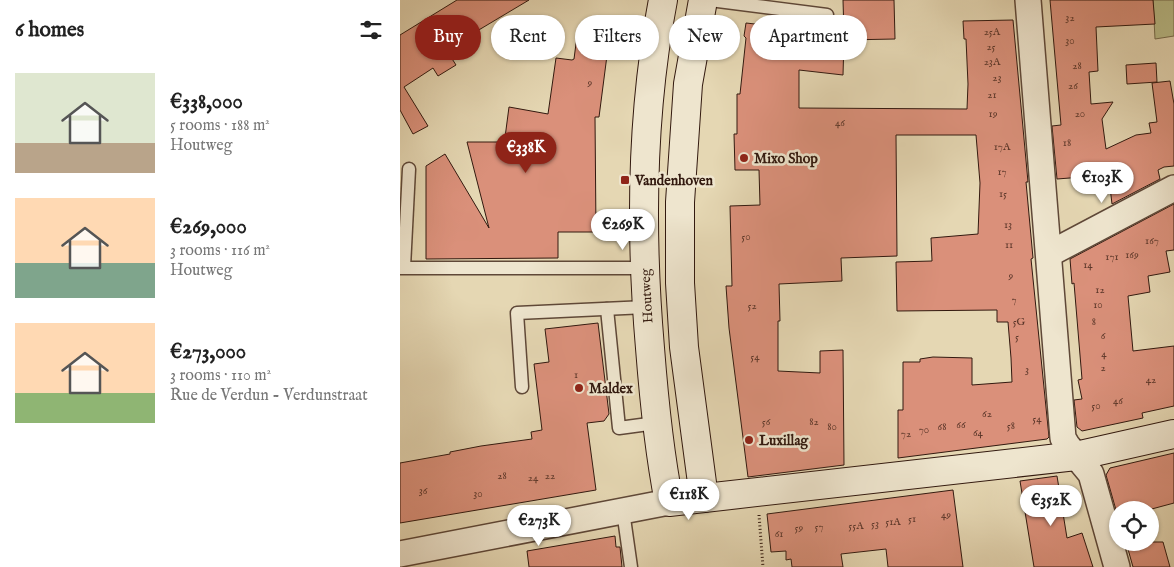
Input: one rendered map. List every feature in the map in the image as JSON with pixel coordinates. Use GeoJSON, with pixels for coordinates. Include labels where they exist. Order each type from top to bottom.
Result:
{"type":"FeatureCollection","features":[{"type":"Feature","properties":{"kind":"main road","name":"Houtweg"},"geometry":{"type":"LineString","coordinates":[[664,0],[654,45],[644,154],[644,268],[656,423],[669,502]]}},
{"type":"Feature","properties":{"kind":"main road"},"geometry":{"type":"LineString","coordinates":[[703,0],[688,84],[680,202],[680,283],[684,347],[704,498]]}},
{"type":"Feature","properties":{"kind":"main road"},"geometry":{"type":"LineString","coordinates":[[669,502],[1076,456],[1174,434]]}},
{"type":"Feature","properties":{"kind":"street"},"geometry":{"type":"LineString","coordinates":[[1028,0],[1063,438],[1091,474],[1117,567]]}},
{"type":"Feature","properties":{"kind":"street"},"geometry":{"type":"LineString","coordinates":[[1049,254],[1174,188]]}},
{"type":"Feature","properties":{"kind":"street"},"geometry":{"type":"LineString","coordinates":[[400,554],[669,502]]}},
{"type":"Feature","properties":{"kind":"lane"},"geometry":{"type":"LineString","coordinates":[[710,0],[827,15]]}},
{"type":"Feature","properties":{"kind":"lane"},"geometry":{"type":"LineString","coordinates":[[409,170],[402,268],[644,268]]}},
{"type":"Feature","properties":{"kind":"lane"},"geometry":{"type":"LineString","coordinates":[[522,387],[517,313],[646,307]]}},
{"type":"Feature","properties":{"kind":"lane"},"geometry":{"type":"LineString","coordinates":[[606,309],[619,428],[656,423]]}},
{"type":"Feature","properties":{"kind":"lane"},"geometry":{"type":"LineString","coordinates":[[623,511],[631,567]]}},
{"type":"Feature","properties":{"kind":"path"},"geometry":{"type":"LineString","coordinates":[[760,533],[763,567]]}},
{"type":"Feature","properties":{"kind":"green space"},"geometry":{"type":"Polygon","coordinates":[[[1153,0],[1174,0],[1174,36],[1155,39],[1153,0]]]}},
{"type":"Feature","properties":{"kind":"building"},"geometry":{"type":"Polygon","coordinates":[[[457,0],[529,0],[504,15],[491,15],[491,23],[481,29],[481,15],[433,15],[457,0]]]}},
{"type":"Feature","properties":{"kind":"building"},"geometry":{"type":"Polygon","coordinates":[[[843,0],[894,0],[895,39],[867,40],[867,15],[843,15],[843,0]]]}},
{"type":"Feature","properties":{"kind":"building"},"geometry":{"type":"Polygon","coordinates":[[[1050,0],[1153,0],[1155,24],[1096,27],[1098,71],[1089,72],[1091,104],[1113,102],[1102,119],[1106,149],[1136,135],[1151,133],[1149,123],[1157,122],[1152,83],[1170,81],[1174,104],[1174,166],[1158,170],[1160,179],[1112,204],[1110,187],[1095,176],[1057,179],[1052,126],[1061,125],[1050,0]]]}},
{"type":"Feature","properties":{"kind":"building"},"geometry":{"type":"Polygon","coordinates":[[[1013,20],[1028,182],[1026,182],[1033,258],[1031,259],[1049,437],[1047,439],[898,458],[898,410],[903,410],[903,362],[920,362],[920,359],[933,357],[972,358],[972,385],[1012,382],[1008,322],[997,322],[997,310],[897,311],[896,262],[932,261],[931,238],[978,234],[980,183],[976,135],[896,135],[897,256],[841,258],[842,281],[779,284],[778,371],[820,373],[820,351],[843,350],[844,465],[748,477],[729,328],[726,286],[732,286],[730,206],[760,205],[759,170],[735,170],[734,134],[737,134],[737,94],[740,94],[746,23],[750,23],[750,60],[843,60],[843,75],[799,70],[799,108],[967,109],[966,39],[964,39],[963,21],[1013,20]]]}},
{"type":"Feature","properties":{"kind":"building"},"geometry":{"type":"Polygon","coordinates":[[[415,26],[415,60],[453,60],[456,65],[438,76],[433,68],[404,87],[428,126],[413,134],[400,110],[400,35],[415,26]]]}},
{"type":"Feature","properties":{"kind":"building"},"geometry":{"type":"Polygon","coordinates":[[[575,51],[575,60],[606,60],[599,117],[595,117],[596,232],[558,232],[558,258],[426,259],[426,166],[445,154],[489,228],[467,142],[502,142],[504,145],[509,107],[548,114],[556,60],[574,59],[575,51]]]}},
{"type":"Feature","properties":{"kind":"building"},"geometry":{"type":"Polygon","coordinates":[[[1156,63],[1157,82],[1127,84],[1126,65],[1156,63]]]}},
{"type":"Feature","properties":{"kind":"building"},"geometry":{"type":"Polygon","coordinates":[[[1174,204],[1174,250],[1166,251],[1170,272],[1148,276],[1150,292],[1128,296],[1133,351],[1174,346],[1174,406],[1142,413],[1143,418],[1082,431],[1077,427],[1074,400],[1082,399],[1078,380],[1082,379],[1074,283],[1072,284],[1070,259],[1174,204]]]}},
{"type":"Feature","properties":{"kind":"building"},"geometry":{"type":"Polygon","coordinates":[[[598,323],[609,414],[604,421],[587,423],[596,490],[400,523],[400,463],[481,446],[532,439],[531,432],[542,430],[534,364],[549,362],[545,329],[598,323]]]}},
{"type":"Feature","properties":{"kind":"building"},"geometry":{"type":"Polygon","coordinates":[[[1174,453],[1174,503],[1159,507],[1159,501],[1113,501],[1106,475],[1110,468],[1174,453]]]}},
{"type":"Feature","properties":{"kind":"building"},"geometry":{"type":"Polygon","coordinates":[[[1057,476],[1067,538],[1082,533],[1093,567],[1034,567],[1020,481],[1057,476]]]}},
{"type":"Feature","properties":{"kind":"building"},"geometry":{"type":"Polygon","coordinates":[[[953,490],[963,567],[888,567],[886,549],[841,554],[843,567],[792,567],[791,559],[786,560],[786,551],[771,552],[767,514],[953,490]]]}},
{"type":"Feature","properties":{"kind":"building"},"geometry":{"type":"Polygon","coordinates":[[[615,536],[616,547],[620,547],[622,567],[529,567],[527,551],[615,536]]]}},
{"type":"Feature","properties":{"kind":"building"},"geometry":{"type":"Polygon","coordinates":[[[1159,542],[1163,542],[1170,567],[1133,567],[1129,551],[1159,551],[1159,542]]]}},
{"type":"Feature","properties":{"kind":"place","name":"Mixo Shop"},"geometry":{"type":"Point","coordinates":[744,158]}},
{"type":"Feature","properties":{"kind":"place","name":"Vandenhoven"},"geometry":{"type":"Point","coordinates":[625,180]}},
{"type":"Feature","properties":{"kind":"place","name":"Maldex"},"geometry":{"type":"Point","coordinates":[579,388]}},
{"type":"Feature","properties":{"kind":"place","name":"Luxillag"},"geometry":{"type":"Point","coordinates":[749,440]}}]}
